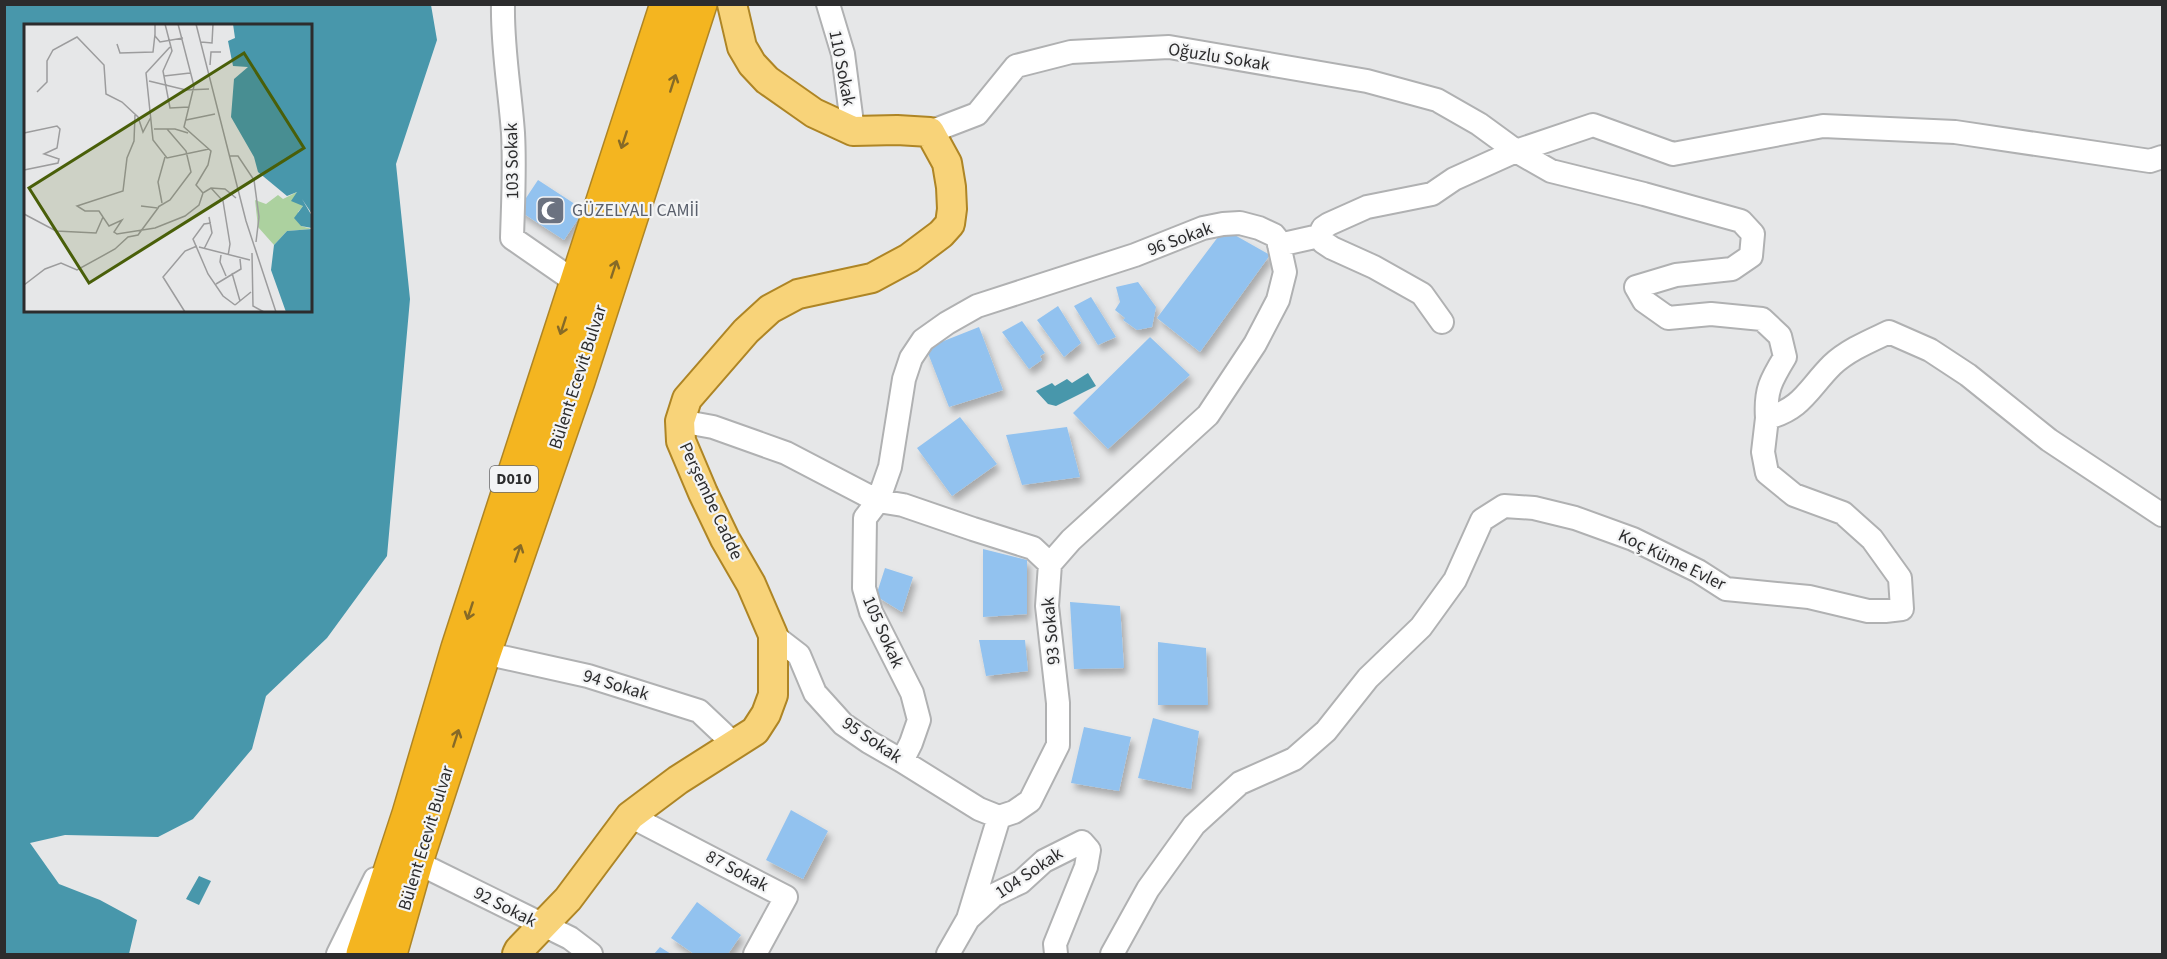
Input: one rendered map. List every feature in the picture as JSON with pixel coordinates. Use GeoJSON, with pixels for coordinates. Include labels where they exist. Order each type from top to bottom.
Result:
{"type":"FeatureCollection","features":[{"type":"Feature","properties":{"kind":"highway","name":"Bülent Ecevit Bulvar"},"geometry":{"type":"LineString","coordinates":[[363,954],[409,814],[458,648],[667,4]]}},
{"type":"Feature","properties":{"kind":"highway","name":"Bülent Ecevit Bulvar"},"geometry":{"type":"LineString","coordinates":[[390,954],[416,862],[484,653],[578,381],[700,4]]}},
{"type":"Feature","properties":{"kind":"main road"},"geometry":{"type":"LineString","coordinates":[[732,4],[742,47],[752,64],[767,81],[814,113],[853,131],[930,132]]}},
{"type":"Feature","properties":{"kind":"main road","name":"Perşembe Cadde"},"geometry":{"type":"LineString","coordinates":[[517,954],[541,925],[568,899],[630,816],[678,780],[755,731],[766,714],[773,695],[773,634],[751,584],[725,539],[690,462],[681,441],[680,421],[687,399],[746,331],[770,309],[798,294],[872,278],[909,258],[941,234],[950,224],[951,187],[946,163],[930,132]]}},
{"type":"Feature","properties":{"kind":"street","name":"103 Sokak"},"geometry":{"type":"LineString","coordinates":[[503,4],[503,37],[513,132],[512,238],[577,283]]}},
{"type":"Feature","properties":{"kind":"street","name":"110 Sokak"},"geometry":{"type":"LineString","coordinates":[[828,4],[843,54],[853,131]]}},
{"type":"Feature","properties":{"kind":"street","name":"Oğuzlu Sokak"},"geometry":{"type":"LineString","coordinates":[[930,132],[977,114],[1016,66],[1071,52],[1169,47],[1368,81],[1437,100],[1479,124],[1516,152]]}},
{"type":"Feature","properties":{"kind":"street"},"geometry":{"type":"LineString","coordinates":[[1319,236],[1323,228],[1329,224],[1367,207],[1432,194],[1454,179],[1516,152],[1593,125],[1673,154],[1823,126],[1955,132],[2150,161],[2163,157]]}},
{"type":"Feature","properties":{"kind":"street","name":"Koç Küme Evler"},"geometry":{"type":"LineString","coordinates":[[1112,954],[1148,889],[1194,825],[1240,783],[1294,759],[1326,732],[1368,678],[1421,627],[1455,580],[1482,520],[1504,506],[1534,508],[1575,518],[1633,539],[1698,571],[1726,589],[1809,597],[1868,611],[1902,609],[1900,578],[1872,539],[1843,513],[1794,495],[1767,473],[1763,452],[1767,418],[1766,398],[1773,377],[1785,357],[1780,336],[1762,319],[1711,314],[1668,318],[1644,301],[1636,287],[1676,274],[1732,269],[1751,256],[1753,234],[1741,221],[1551,171],[1516,152]]}},
{"type":"Feature","properties":{"kind":"street","name":"96 Sokak"},"geometry":{"type":"LineString","coordinates":[[878,501],[890,467],[904,379],[911,358],[923,340],[947,323],[977,306],[1135,255],[1203,228],[1232,224],[1259,228],[1274,235],[1279,245]]}},
{"type":"Feature","properties":{"kind":"street"},"geometry":{"type":"LineString","coordinates":[[680,421],[713,427],[786,453],[878,501],[903,505],[1033,548],[1050,564],[1071,540],[1208,414],[1255,344],[1278,300],[1285,272],[1279,245],[1319,236]]}},
{"type":"Feature","properties":{"kind":"street"},"geometry":{"type":"LineString","coordinates":[[1319,236],[1332,248],[1374,267],[1422,294],[1442,322]]}},
{"type":"Feature","properties":{"kind":"street"},"geometry":{"type":"LineString","coordinates":[[1767,418],[1781,414],[1801,402],[1833,364],[1858,347],[1889,332],[1930,350],[1968,375],[2049,440],[2163,514]]}},
{"type":"Feature","properties":{"kind":"street","name":"105 Sokak"},"geometry":{"type":"LineString","coordinates":[[878,501],[865,518],[864,588],[871,612],[912,693],[919,720],[902,760]]}},
{"type":"Feature","properties":{"kind":"street","name":"93 Sokak"},"geometry":{"type":"LineString","coordinates":[[999,817],[1014,812],[1030,801],[1058,745],[1058,703],[1047,606],[1050,564]]}},
{"type":"Feature","properties":{"kind":"street","name":"95 Sokak"},"geometry":{"type":"LineString","coordinates":[[773,634],[800,655],[815,693],[843,724],[979,809],[999,817]]}},
{"type":"Feature","properties":{"kind":"street","name":"94 Sokak"},"geometry":{"type":"LineString","coordinates":[[484,653],[588,676],[699,711],[735,745]]}},
{"type":"Feature","properties":{"kind":"street"},"geometry":{"type":"LineString","coordinates":[[338,954],[409,814]]}},
{"type":"Feature","properties":{"kind":"street","name":"87 Sokak"},"geometry":{"type":"LineString","coordinates":[[630,816],[786,897],[755,954]]}},
{"type":"Feature","properties":{"kind":"street"},"geometry":{"type":"LineString","coordinates":[[948,954],[968,919],[999,817]]}},
{"type":"Feature","properties":{"kind":"street","name":"104 Sokak"},"geometry":{"type":"LineString","coordinates":[[968,919],[994,895],[1021,882],[1044,861],[1082,842],[1089,849],[1086,867],[1055,944],[1056,954]]}},
{"type":"Feature","properties":{"kind":"street","name":"92 Sokak"},"geometry":{"type":"LineString","coordinates":[[416,862],[570,938],[591,954]]}},
{"type":"Feature","properties":{"kind":"water"},"geometry":{"type":"Polygon","coordinates":[[[5,4],[431,5],[437,40],[396,164],[410,299],[387,556],[327,638],[266,696],[252,749],[193,819],[158,837],[65,835],[30,843],[59,884],[100,900],[137,920],[129,954],[5,954],[5,4]]]}},
{"type":"Feature","properties":{"kind":"water"},"geometry":{"type":"Polygon","coordinates":[[[1088,373],[1096,386],[1056,406],[1048,404],[1036,391],[1052,383],[1055,386],[1067,379],[1072,383],[1088,373]]]}},
{"type":"Feature","properties":{"kind":"water"},"geometry":{"type":"Polygon","coordinates":[[[199,876],[211,881],[199,905],[186,899],[199,876]]]}},
{"type":"Feature","properties":{"kind":"building","name":"GÜZELYALI CAMİİ"},"geometry":{"type":"Polygon","coordinates":[[[538,180],[584,210],[564,240],[518,210],[538,180]]]}},
{"type":"Feature","properties":{"kind":"building"},"geometry":{"type":"Polygon","coordinates":[[[1224,229],[1270,255],[1200,352],[1157,318],[1224,229]]]}},
{"type":"Feature","properties":{"kind":"building"},"geometry":{"type":"Polygon","coordinates":[[[1138,282],[1156,307],[1152,327],[1137,330],[1123,320],[1125,318],[1115,310],[1120,302],[1116,287],[1138,282]]]}},
{"type":"Feature","properties":{"kind":"building"},"geometry":{"type":"Polygon","coordinates":[[[1091,297],[1116,337],[1098,345],[1074,306],[1091,297]]]}},
{"type":"Feature","properties":{"kind":"building"},"geometry":{"type":"Polygon","coordinates":[[[1058,306],[1081,343],[1064,357],[1037,320],[1058,306]]]}},
{"type":"Feature","properties":{"kind":"building"},"geometry":{"type":"Polygon","coordinates":[[[1022,321],[1045,353],[1040,356],[1042,360],[1029,369],[1002,332],[1022,321]]]}},
{"type":"Feature","properties":{"kind":"building"},"geometry":{"type":"Polygon","coordinates":[[[979,327],[1003,390],[949,407],[926,348],[979,327]]]}},
{"type":"Feature","properties":{"kind":"building"},"geometry":{"type":"Polygon","coordinates":[[[1150,337],[1190,375],[1108,449],[1073,413],[1150,337]]]}},
{"type":"Feature","properties":{"kind":"building"},"geometry":{"type":"Polygon","coordinates":[[[960,417],[997,464],[952,496],[917,448],[960,417]]]}},
{"type":"Feature","properties":{"kind":"building"},"geometry":{"type":"Polygon","coordinates":[[[1067,427],[1080,477],[1022,485],[1006,435],[1067,427]]]}},
{"type":"Feature","properties":{"kind":"building"},"geometry":{"type":"Polygon","coordinates":[[[983,549],[1027,560],[1027,614],[983,617],[983,549]]]}},
{"type":"Feature","properties":{"kind":"building"},"geometry":{"type":"Polygon","coordinates":[[[885,568],[913,577],[902,612],[876,596],[885,568]]]}},
{"type":"Feature","properties":{"kind":"building"},"geometry":{"type":"Polygon","coordinates":[[[1070,602],[1120,606],[1124,668],[1074,669],[1070,602]]]}},
{"type":"Feature","properties":{"kind":"building"},"geometry":{"type":"Polygon","coordinates":[[[979,640],[1025,640],[1028,671],[986,676],[979,640]]]}},
{"type":"Feature","properties":{"kind":"building"},"geometry":{"type":"Polygon","coordinates":[[[1158,642],[1206,648],[1208,705],[1158,705],[1158,642]]]}},
{"type":"Feature","properties":{"kind":"building"},"geometry":{"type":"Polygon","coordinates":[[[1153,718],[1199,731],[1191,789],[1138,778],[1153,718]]]}},
{"type":"Feature","properties":{"kind":"building"},"geometry":{"type":"Polygon","coordinates":[[[1084,727],[1131,737],[1119,791],[1071,783],[1084,727]]]}},
{"type":"Feature","properties":{"kind":"building"},"geometry":{"type":"Polygon","coordinates":[[[791,810],[828,831],[803,879],[766,860],[791,810]]]}},
{"type":"Feature","properties":{"kind":"building"},"geometry":{"type":"Polygon","coordinates":[[[697,902],[741,935],[728,954],[694,954],[671,938],[697,902]]]}},
{"type":"Feature","properties":{"kind":"building"},"geometry":{"type":"Polygon","coordinates":[[[660,947],[671,954],[654,954],[660,947]]]}},
{"type":"Feature","properties":{"kind":"place","name":"GÜZELYALI CAMİİ"},"geometry":{"type":"Point","coordinates":[551,210]}}]}
